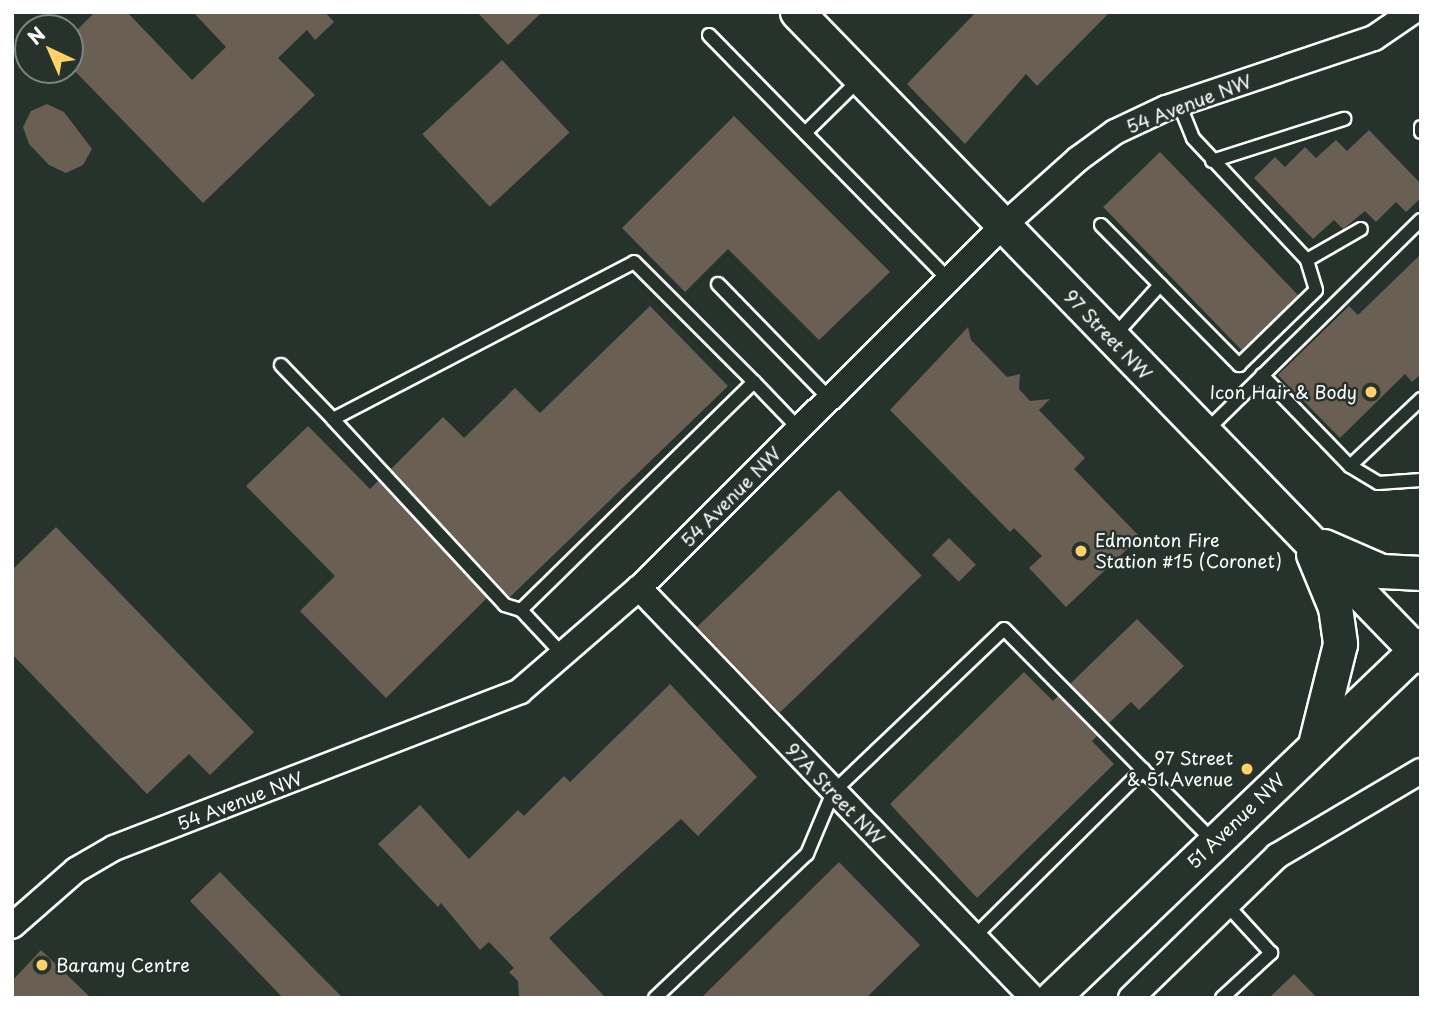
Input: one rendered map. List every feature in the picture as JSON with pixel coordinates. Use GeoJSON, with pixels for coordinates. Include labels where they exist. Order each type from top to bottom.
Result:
{"type":"FeatureCollection","features":[{"type":"Feature","properties":{"kind":"street","name":"97 Street NW"},"geometry":{"type":"LineString","coordinates":[[797,12],[1111,339],[1306,539],[1419,650]]}},
{"type":"Feature","properties":{"kind":"street","name":"54 Avenue NW"},"geometry":{"type":"LineString","coordinates":[[12,926],[76,870],[114,848],[489,708],[565,657],[639,588],[1003,226],[1115,132],[1180,104],[1374,38],[1412,12]]}},
{"type":"Feature","properties":{"kind":"street"},"geometry":{"type":"LineString","coordinates":[[1306,539],[1381,571],[1421,573]]}},
{"type":"Feature","properties":{"kind":"street"},"geometry":{"type":"LineString","coordinates":[[1306,539],[1335,607],[1340,644],[1324,722],[1313,748]]}},
{"type":"Feature","properties":{"kind":"street","name":"97A Street NW"},"geometry":{"type":"LineString","coordinates":[[639,588],[1033,998]]}},
{"type":"Feature","properties":{"kind":"street","name":"51 Avenue NW"},"geometry":{"type":"LineString","coordinates":[[1052,998],[1419,650]]}},
{"type":"Feature","properties":{"kind":"street"},"geometry":{"type":"LineString","coordinates":[[1131,998],[1227,905],[1304,836],[1421,771]]}},
{"type":"Feature","properties":{"kind":"lane"},"geometry":{"type":"LineString","coordinates":[[709,35],[949,280]]}},
{"type":"Feature","properties":{"kind":"lane"},"geometry":{"type":"LineString","coordinates":[[805,132],[861,79]]}},
{"type":"Feature","properties":{"kind":"lane"},"geometry":{"type":"LineString","coordinates":[[1101,225],[1239,365],[1316,290],[1307,260],[1193,138],[1180,104]]}},
{"type":"Feature","properties":{"kind":"lane"},"geometry":{"type":"LineString","coordinates":[[1212,161],[1344,118]]}},
{"type":"Feature","properties":{"kind":"lane"},"geometry":{"type":"LineString","coordinates":[[1204,433],[1421,220]]}},
{"type":"Feature","properties":{"kind":"lane"},"geometry":{"type":"LineString","coordinates":[[1307,260],[1361,229]]}},
{"type":"Feature","properties":{"kind":"lane"},"geometry":{"type":"LineString","coordinates":[[333,419],[634,262],[799,429]]}},
{"type":"Feature","properties":{"kind":"lane"},"geometry":{"type":"LineString","coordinates":[[718,284],[830,399]]}},
{"type":"Feature","properties":{"kind":"lane"},"geometry":{"type":"LineString","coordinates":[[1111,339],[1160,285]]}},
{"type":"Feature","properties":{"kind":"lane"},"geometry":{"type":"LineString","coordinates":[[281,365],[505,605],[521,610],[565,657]]}},
{"type":"Feature","properties":{"kind":"lane"},"geometry":{"type":"LineString","coordinates":[[1262,375],[1350,466],[1378,483],[1421,480]]}},
{"type":"Feature","properties":{"kind":"lane"},"geometry":{"type":"LineString","coordinates":[[521,610],[754,382]]}},
{"type":"Feature","properties":{"kind":"lane"},"geometry":{"type":"LineString","coordinates":[[1350,466],[1421,399]]}},
{"type":"Feature","properties":{"kind":"lane"},"geometry":{"type":"LineString","coordinates":[[655,998],[807,854],[833,792],[1004,629],[1214,842]]}},
{"type":"Feature","properties":{"kind":"lane"},"geometry":{"type":"LineString","coordinates":[[974,937],[1143,770]]}},
{"type":"Feature","properties":{"kind":"lane"},"geometry":{"type":"LineString","coordinates":[[1222,998],[1271,953],[1227,905]]}},
{"type":"Feature","properties":{"kind":"building"},"geometry":{"type":"Polygon","coordinates":[[[95,12],[127,12],[192,80],[226,47],[193,12],[325,12],[334,22],[315,40],[307,30],[278,58],[315,95],[203,203],[84,80],[84,23],[95,12]]]}},
{"type":"Feature","properties":{"kind":"building"},"geometry":{"type":"Polygon","coordinates":[[[477,12],[542,12],[508,45],[477,12]]]}},
{"type":"Feature","properties":{"kind":"building"},"geometry":{"type":"Polygon","coordinates":[[[976,12],[1110,12],[1037,86],[1026,74],[965,144],[907,84],[976,12]]]}},
{"type":"Feature","properties":{"kind":"building"},"geometry":{"type":"Polygon","coordinates":[[[502,60],[570,132],[490,207],[422,134],[502,60]]]}},
{"type":"Feature","properties":{"kind":"building"},"geometry":{"type":"Polygon","coordinates":[[[47,104],[64,112],[92,149],[83,165],[66,173],[49,165],[29,144],[23,127],[31,111],[47,104]]]}},
{"type":"Feature","properties":{"kind":"building"},"geometry":{"type":"Polygon","coordinates":[[[734,116],[890,272],[819,340],[728,249],[685,292],[622,228],[734,116]]]}},
{"type":"Feature","properties":{"kind":"building"},"geometry":{"type":"Polygon","coordinates":[[[1369,130],[1421,184],[1421,198],[1406,212],[1396,202],[1376,222],[1365,211],[1343,229],[1334,220],[1313,239],[1254,178],[1275,157],[1285,167],[1305,147],[1316,158],[1336,140],[1347,151],[1369,130]]]}},
{"type":"Feature","properties":{"kind":"building"},"geometry":{"type":"Polygon","coordinates":[[[1160,152],[1298,295],[1241,350],[1103,207],[1160,152]]]}},
{"type":"Feature","properties":{"kind":"building"},"geometry":{"type":"Polygon","coordinates":[[[1421,254],[1421,374],[1412,382],[1405,374],[1340,438],[1278,375],[1349,306],[1358,315],[1421,254]]]}},
{"type":"Feature","properties":{"kind":"building"},"geometry":{"type":"Polygon","coordinates":[[[650,306],[728,386],[510,597],[391,469],[443,417],[464,438],[515,388],[540,413],[650,306]]]}},
{"type":"Feature","properties":{"kind":"building"},"geometry":{"type":"Polygon","coordinates":[[[968,327],[971,340],[1007,377],[1020,374],[1019,389],[1030,401],[1050,399],[1039,410],[1085,458],[1074,469],[1140,537],[1066,607],[1029,568],[1042,556],[1014,528],[1010,532],[890,410],[968,327]]]}},
{"type":"Feature","properties":{"kind":"building"},"geometry":{"type":"Polygon","coordinates":[[[308,426],[370,489],[378,481],[487,598],[386,698],[300,611],[335,576],[246,486],[308,426]]]}},
{"type":"Feature","properties":{"kind":"building"},"geometry":{"type":"Polygon","coordinates":[[[839,490],[922,576],[780,712],[697,627],[839,490]]]}},
{"type":"Feature","properties":{"kind":"building"},"geometry":{"type":"Polygon","coordinates":[[[56,527],[254,732],[210,775],[189,754],[147,794],[12,654],[12,570],[56,527]]]}},
{"type":"Feature","properties":{"kind":"building"},"geometry":{"type":"Polygon","coordinates":[[[949,538],[976,565],[959,582],[932,555],[949,538]]]}},
{"type":"Feature","properties":{"kind":"building"},"geometry":{"type":"Polygon","coordinates":[[[1137,619],[1184,666],[1139,710],[1131,702],[1109,723],[1070,684],[1137,619]]]}},
{"type":"Feature","properties":{"kind":"building"},"geometry":{"type":"Polygon","coordinates":[[[1024,672],[1053,701],[1058,696],[1097,736],[1092,741],[1114,764],[977,898],[890,804],[1024,672]]]}},
{"type":"Feature","properties":{"kind":"building"},"geometry":{"type":"Polygon","coordinates":[[[670,684],[757,777],[698,836],[681,819],[549,938],[606,998],[519,998],[518,981],[509,972],[514,968],[489,942],[480,950],[441,903],[438,907],[378,844],[420,805],[469,859],[518,810],[524,816],[564,776],[570,782],[670,684]]]}},
{"type":"Feature","properties":{"kind":"building"},"geometry":{"type":"Polygon","coordinates":[[[839,862],[920,945],[866,998],[701,998],[839,862]]]}},
{"type":"Feature","properties":{"kind":"building"},"geometry":{"type":"Polygon","coordinates":[[[220,872],[343,998],[283,998],[190,901],[220,872]]]}},
{"type":"Feature","properties":{"kind":"building","name":"Baramy Centre"},"geometry":{"type":"Polygon","coordinates":[[[41,950],[91,998],[12,998],[12,981],[41,950]]]}},
{"type":"Feature","properties":{"kind":"building"},"geometry":{"type":"Polygon","coordinates":[[[1294,974],[1317,998],[1269,998],[1294,974]]]}},
{"type":"Feature","properties":{"kind":"place","name":"Icon Hair & Body"},"geometry":{"type":"Point","coordinates":[1371,392]}},
{"type":"Feature","properties":{"kind":"place","name":"Edmonton Fire Station #15 (Coronet)"},"geometry":{"type":"Point","coordinates":[1081,551]}},
{"type":"Feature","properties":{"kind":"place","name":"97 Street & 51 Avenue"},"geometry":{"type":"Point","coordinates":[1247,769]}},
{"type":"Feature","properties":{"kind":"place","name":"Baramy Centre"},"geometry":{"type":"Point","coordinates":[42,965]}}]}
